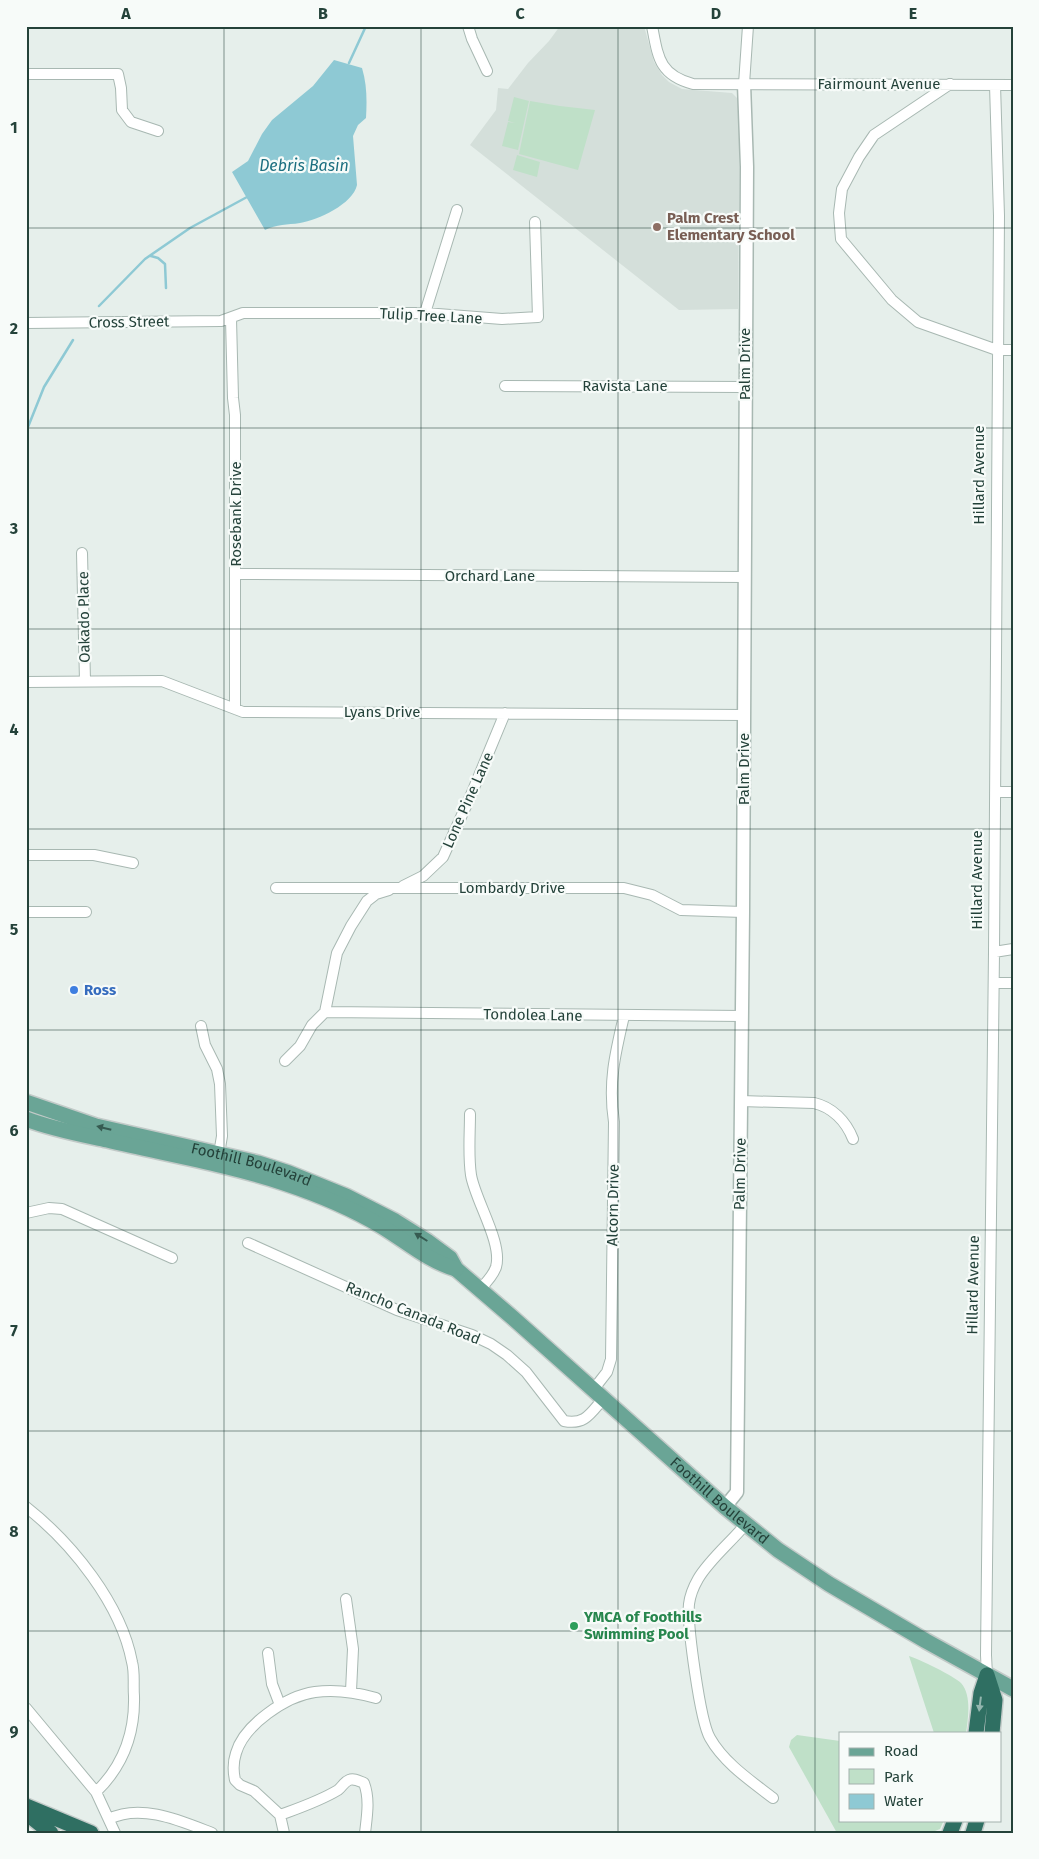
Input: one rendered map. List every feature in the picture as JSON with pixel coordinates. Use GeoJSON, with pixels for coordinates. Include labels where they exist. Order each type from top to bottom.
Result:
{"type":"FeatureCollection","features":[{"type":"Feature","properties":{"kind":"highway","name":"Hillard Avenue"},"geometry":{"type":"LineString","coordinates":[[976,1732],[981,1693],[988,1675]]}},
{"type":"Feature","properties":{"kind":"highway","name":"Hillard Avenue"},"geometry":{"type":"LineString","coordinates":[[988,1675],[996,1700],[992,1732]]}},
{"type":"Feature","properties":{"kind":"highway"},"geometry":{"type":"LineString","coordinates":[[26,1806],[85,1830]]}},
{"type":"Feature","properties":{"kind":"highway"},"geometry":{"type":"LineString","coordinates":[[26,1813],[51,1833]]}},
{"type":"Feature","properties":{"kind":"main road","name":"Foothill Boulevard"},"geometry":{"type":"LineString","coordinates":[[26,1102],[130,1140]]}},
{"type":"Feature","properties":{"kind":"main road","name":"Foothill Boulevard"},"geometry":{"type":"LineString","coordinates":[[26,1119],[62,1131],[130,1140],[218,1159],[258,1163],[289,1173],[370,1208],[427,1241],[450,1258],[456,1269],[745,1525],[778,1550],[829,1584],[1013,1688]]}},
{"type":"Feature","properties":{"kind":"street"},"geometry":{"type":"LineString","coordinates":[[468,26],[487,71]]}},
{"type":"Feature","properties":{"kind":"street","name":"Fairmount Avenue"},"geometry":{"type":"LineString","coordinates":[[652,26],[658,57],[663,66],[682,81],[694,84],[1013,85]]}},
{"type":"Feature","properties":{"kind":"street","name":"Palm Drive"},"geometry":{"type":"LineString","coordinates":[[725,1507],[737,1492],[743,912],[747,167],[744,84],[748,26]]}},
{"type":"Feature","properties":{"kind":"street"},"geometry":{"type":"LineString","coordinates":[[26,74],[118,74],[122,110],[131,122],[158,131]]}},
{"type":"Feature","properties":{"kind":"street"},"geometry":{"type":"LineString","coordinates":[[950,84],[874,135],[859,157],[842,189],[839,213],[841,239],[892,300],[918,322],[997,350],[1013,350]]}},
{"type":"Feature","properties":{"kind":"street","name":"Hillard Avenue"},"geometry":{"type":"LineString","coordinates":[[988,1675],[986,1655],[994,983],[999,216],[995,85]]}},
{"type":"Feature","properties":{"kind":"street"},"geometry":{"type":"LineString","coordinates":[[425,313],[457,210]]}},
{"type":"Feature","properties":{"kind":"street","name":"Tulip Tree Lane"},"geometry":{"type":"LineString","coordinates":[[231,319],[243,313],[425,313],[502,319],[538,317],[536,222]]}},
{"type":"Feature","properties":{"kind":"street","name":"Cross Street"},"geometry":{"type":"LineString","coordinates":[[26,323],[221,321],[231,319]]}},
{"type":"Feature","properties":{"kind":"street","name":"Rosebank Drive"},"geometry":{"type":"LineString","coordinates":[[231,319],[235,415],[235,709]]}},
{"type":"Feature","properties":{"kind":"street","name":"Ravista Lane"},"geometry":{"type":"LineString","coordinates":[[505,386],[745,387]]}},
{"type":"Feature","properties":{"kind":"street","name":"Oakado Place"},"geometry":{"type":"LineString","coordinates":[[82,553],[85,682]]}},
{"type":"Feature","properties":{"kind":"street","name":"Orchard Lane"},"geometry":{"type":"LineString","coordinates":[[236,574],[744,577]]}},
{"type":"Feature","properties":{"kind":"street","name":"Lyans Drive"},"geometry":{"type":"LineString","coordinates":[[26,682],[162,682],[242,712],[744,715]]}},
{"type":"Feature","properties":{"kind":"street","name":"Lone Pine Lane"},"geometry":{"type":"LineString","coordinates":[[285,1061],[300,1046],[312,1025],[324,1012],[337,953],[367,901],[371,897],[400,887],[423,876],[443,857],[505,713]]}},
{"type":"Feature","properties":{"kind":"street"},"geometry":{"type":"LineString","coordinates":[[995,792],[1013,792]]}},
{"type":"Feature","properties":{"kind":"street"},"geometry":{"type":"LineString","coordinates":[[26,855],[94,855],[133,863]]}},
{"type":"Feature","properties":{"kind":"street","name":"Lombardy Drive"},"geometry":{"type":"LineString","coordinates":[[276,888],[624,888],[652,895],[681,910],[743,912]]}},
{"type":"Feature","properties":{"kind":"street"},"geometry":{"type":"LineString","coordinates":[[26,912],[86,912]]}},
{"type":"Feature","properties":{"kind":"street"},"geometry":{"type":"LineString","coordinates":[[994,952],[1013,949]]}},
{"type":"Feature","properties":{"kind":"street"},"geometry":{"type":"LineString","coordinates":[[994,983],[1013,983]]}},
{"type":"Feature","properties":{"kind":"street","name":"Tondolea Lane"},"geometry":{"type":"LineString","coordinates":[[324,1012],[742,1016]]}},
{"type":"Feature","properties":{"kind":"street","name":"Alcorn Drive"},"geometry":{"type":"LineString","coordinates":[[598,1395],[611,1359],[614,1122],[611,1084],[624,1016]]}},
{"type":"Feature","properties":{"kind":"street"},"geometry":{"type":"LineString","coordinates":[[201,1026],[205,1045],[218,1069],[220,1084],[222,1136],[218,1159]]}},
{"type":"Feature","properties":{"kind":"street"},"geometry":{"type":"LineString","coordinates":[[741,1101],[814,1103],[823,1105],[831,1109],[849,1130],[853,1138]]}},
{"type":"Feature","properties":{"kind":"street"},"geometry":{"type":"LineString","coordinates":[[470,1114],[471,1177],[494,1240],[496,1262],[491,1276],[480,1289]]}},
{"type":"Feature","properties":{"kind":"street"},"geometry":{"type":"LineString","coordinates":[[26,1213],[49,1208],[62,1209],[172,1258]]}},
{"type":"Feature","properties":{"kind":"street","name":"Rancho Canada Road"},"geometry":{"type":"LineString","coordinates":[[248,1244],[397,1310],[472,1335],[491,1344],[526,1372],[564,1421],[573,1423],[585,1419],[598,1395]]}},
{"type":"Feature","properties":{"kind":"street"},"geometry":{"type":"LineString","coordinates":[[26,1507],[72,1549],[109,1602],[120,1624],[133,1663],[134,1718],[129,1737],[119,1764],[96,1792]]}},
{"type":"Feature","properties":{"kind":"street"},"geometry":{"type":"LineString","coordinates":[[745,1525],[697,1580],[689,1602],[688,1618],[701,1708],[705,1728],[710,1739],[732,1766],[773,1798]]}},
{"type":"Feature","properties":{"kind":"street"},"geometry":{"type":"LineString","coordinates":[[346,1598],[353,1649],[351,1691]]}},
{"type":"Feature","properties":{"kind":"street"},"geometry":{"type":"LineString","coordinates":[[268,1653],[272,1684],[280,1705]]}},
{"type":"Feature","properties":{"kind":"street"},"geometry":{"type":"LineString","coordinates":[[284,1833],[280,1814],[254,1792],[235,1780],[233,1769],[236,1753],[245,1735],[280,1705],[314,1692],[351,1691],[376,1698]]}},
{"type":"Feature","properties":{"kind":"street"},"geometry":{"type":"LineString","coordinates":[[26,1708],[96,1792],[115,1833]]}},
{"type":"Feature","properties":{"kind":"street"},"geometry":{"type":"LineString","coordinates":[[280,1814],[323,1798],[340,1789],[346,1781],[352,1779],[364,1783],[368,1799],[365,1833]]}},
{"type":"Feature","properties":{"kind":"street"},"geometry":{"type":"LineString","coordinates":[[109,1819],[117,1814],[151,1814],[176,1819],[212,1833]]}},
{"type":"Feature","properties":{"kind":"shaded area","name":"Palm Crest Elementary School"},"geometry":{"type":"Polygon","coordinates":[[[560,26],[644,26],[654,62],[669,82],[682,89],[732,93],[737,98],[740,106],[738,309],[679,310],[470,145],[496,110],[498,88],[508,89],[560,26]]]}},
{"type":"Feature","properties":{"kind":"green space"},"geometry":{"type":"Polygon","coordinates":[[[514,97],[529,101],[518,150],[502,146],[508,122],[515,123],[508,121],[514,97]]]}},
{"type":"Feature","properties":{"kind":"green space"},"geometry":{"type":"Polygon","coordinates":[[[530,101],[595,110],[578,170],[519,154],[530,101]]]}},
{"type":"Feature","properties":{"kind":"green space"},"geometry":{"type":"Polygon","coordinates":[[[517,155],[540,162],[537,177],[513,170],[517,155]]]}},
{"type":"Feature","properties":{"kind":"green space"},"geometry":{"type":"Polygon","coordinates":[[[909,1656],[951,1676],[961,1683],[967,1694],[966,1732],[934,1732],[909,1656]]]}},
{"type":"Feature","properties":{"kind":"green space"},"geometry":{"type":"Polygon","coordinates":[[[797,1735],[839,1741],[839,1822],[943,1822],[940,1829],[930,1833],[837,1833],[789,1747],[791,1740],[797,1735]]]}},
{"type":"Feature","properties":{"kind":"water","name":"Debris Basin"},"geometry":{"type":"Polygon","coordinates":[[[334,60],[362,68],[365,80],[366,118],[358,125],[353,136],[357,185],[349,199],[325,215],[300,223],[265,230],[232,172],[248,161],[262,134],[272,120],[313,86],[334,60]]]}},
{"type":"Feature","properties":{"kind":"waterway"},"geometry":{"type":"LineString","coordinates":[[349,63],[366,26]]}},
{"type":"Feature","properties":{"kind":"waterway"},"geometry":{"type":"LineString","coordinates":[[99,306],[145,259],[190,228],[247,197]]}},
{"type":"Feature","properties":{"kind":"waterway"},"geometry":{"type":"LineString","coordinates":[[151,256],[158,258],[165,264],[166,288]]}},
{"type":"Feature","properties":{"kind":"waterway"},"geometry":{"type":"LineString","coordinates":[[26,432],[44,387],[73,340]]}},
{"type":"Feature","properties":{"kind":"place","name":"Palm Crest Elementary School"},"geometry":{"type":"Point","coordinates":[657,227]}},
{"type":"Feature","properties":{"kind":"place","name":"Ross"},"geometry":{"type":"Point","coordinates":[74,990]}},
{"type":"Feature","properties":{"kind":"place","name":"YMCA of Foothills Swimming Pool"},"geometry":{"type":"Point","coordinates":[574,1626]}}]}
